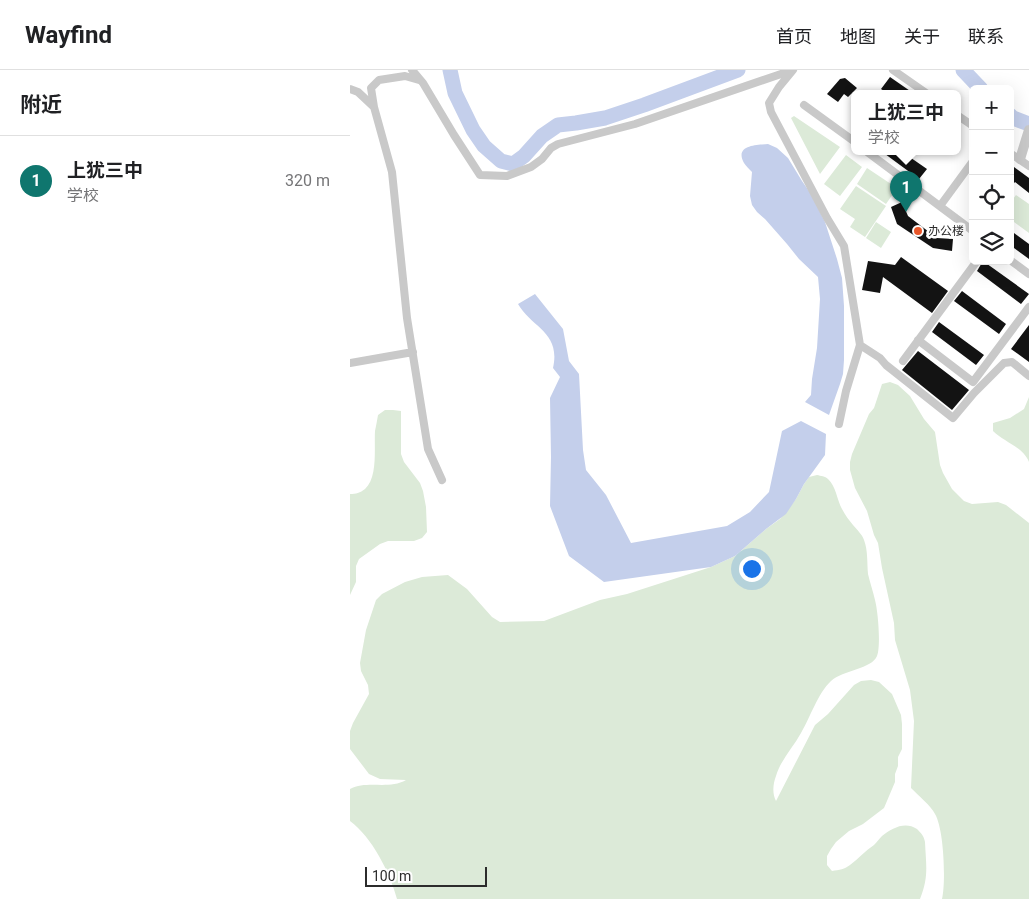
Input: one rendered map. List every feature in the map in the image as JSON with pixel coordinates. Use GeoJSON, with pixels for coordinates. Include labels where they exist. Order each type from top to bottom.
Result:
{"type":"FeatureCollection","features":[{"type":"Feature","properties":{"kind":"street"},"geometry":{"type":"LineString","coordinates":[[412,70],[424,83],[480,175],[507,176],[530,167],[558,144],[635,124],[788,70]]}},
{"type":"Feature","properties":{"kind":"street"},"geometry":{"type":"LineString","coordinates":[[793,70],[769,103],[771,112],[827,218],[844,246],[860,345],[846,391],[839,424]]}},
{"type":"Feature","properties":{"kind":"street"},"geometry":{"type":"LineString","coordinates":[[893,70],[922,90]]}},
{"type":"Feature","properties":{"kind":"street"},"geometry":{"type":"LineString","coordinates":[[420,80],[405,76],[378,80],[371,88],[374,107],[392,172],[407,318],[428,449],[442,480]]}},
{"type":"Feature","properties":{"kind":"street"},"geometry":{"type":"LineString","coordinates":[[350,89],[358,92],[374,107]]}},
{"type":"Feature","properties":{"kind":"street"},"geometry":{"type":"LineString","coordinates":[[804,105],[851,139]]}},
{"type":"Feature","properties":{"kind":"street"},"geometry":{"type":"LineString","coordinates":[[1021,157],[1029,130]]}},
{"type":"Feature","properties":{"kind":"street"},"geometry":{"type":"LineString","coordinates":[[1014,154],[1021,157],[1029,166]]}},
{"type":"Feature","properties":{"kind":"street"},"geometry":{"type":"LineString","coordinates":[[871,155],[969,228]]}},
{"type":"Feature","properties":{"kind":"street"},"geometry":{"type":"LineString","coordinates":[[940,206],[969,167]]}},
{"type":"Feature","properties":{"kind":"street"},"geometry":{"type":"LineString","coordinates":[[1014,263],[1029,274]]}},
{"type":"Feature","properties":{"kind":"street"},"geometry":{"type":"LineString","coordinates":[[902,361],[974,265]]}},
{"type":"Feature","properties":{"kind":"street"},"geometry":{"type":"LineString","coordinates":[[918,340],[973,382],[1029,307]]}},
{"type":"Feature","properties":{"kind":"street"},"geometry":{"type":"LineString","coordinates":[[860,345],[880,358],[886,365],[953,418],[974,393],[1004,363],[1012,362],[1029,376]]}},
{"type":"Feature","properties":{"kind":"street"},"geometry":{"type":"LineString","coordinates":[[350,363],[413,352]]}},
{"type":"Feature","properties":{"kind":"green space"},"geometry":{"type":"Polygon","coordinates":[[[794,116],[840,147],[820,174],[791,118],[794,116]]]}},
{"type":"Feature","properties":{"kind":"green space"},"geometry":{"type":"Polygon","coordinates":[[[846,155],[862,167],[840,196],[824,184],[846,155]]]}},
{"type":"Feature","properties":{"kind":"green space"},"geometry":{"type":"Polygon","coordinates":[[[867,168],[897,188],[886,204],[857,184],[867,168]]]}},
{"type":"Feature","properties":{"kind":"green space"},"geometry":{"type":"Polygon","coordinates":[[[856,186],[886,206],[865,237],[850,227],[855,219],[840,209],[856,186]]]}},
{"type":"Feature","properties":{"kind":"green space"},"geometry":{"type":"Polygon","coordinates":[[[1016,195],[1029,204],[1029,233],[1014,222],[1014,198],[1016,195]]]}},
{"type":"Feature","properties":{"kind":"green space"},"geometry":{"type":"Polygon","coordinates":[[[876,222],[891,232],[881,248],[866,238],[876,222]]]}},
{"type":"Feature","properties":{"kind":"green space"},"geometry":{"type":"Polygon","coordinates":[[[890,382],[898,385],[910,396],[924,419],[935,432],[940,465],[952,489],[964,501],[972,504],[998,502],[1006,505],[1029,523],[1029,899],[942,899],[944,881],[943,856],[938,821],[931,808],[911,788],[914,721],[910,690],[895,640],[894,623],[878,543],[867,511],[855,488],[850,470],[852,454],[869,414],[874,408],[882,384],[890,382]]]}},
{"type":"Feature","properties":{"kind":"green space"},"geometry":{"type":"Polygon","coordinates":[[[1029,397],[1029,462],[1018,448],[993,431],[993,423],[1010,418],[1024,409],[1029,397]]]}},
{"type":"Feature","properties":{"kind":"green space"},"geometry":{"type":"Polygon","coordinates":[[[385,410],[401,411],[401,454],[404,462],[420,483],[423,491],[427,532],[422,538],[414,541],[388,541],[380,544],[359,559],[356,566],[356,582],[350,595],[350,494],[358,493],[365,489],[372,477],[378,415],[385,410]]]}},
{"type":"Feature","properties":{"kind":"green space"},"geometry":{"type":"Polygon","coordinates":[[[817,475],[826,477],[831,482],[843,511],[864,540],[867,552],[868,574],[877,612],[878,651],[877,656],[869,664],[836,677],[826,686],[778,770],[773,788],[774,795],[776,801],[815,725],[828,714],[854,685],[861,681],[871,680],[879,682],[892,694],[901,715],[902,749],[898,757],[895,782],[884,808],[836,842],[827,856],[827,865],[832,871],[846,867],[890,830],[899,826],[912,827],[921,833],[925,842],[926,877],[920,899],[397,899],[390,878],[373,846],[366,836],[350,821],[350,789],[364,785],[399,783],[406,780],[380,779],[369,774],[350,749],[350,731],[369,694],[368,685],[361,671],[360,663],[366,630],[376,600],[382,594],[405,582],[422,577],[448,575],[467,589],[492,617],[500,622],[544,621],[600,600],[627,594],[711,567],[735,556],[780,519],[796,499],[809,477],[817,475]]]}},
{"type":"Feature","properties":{"kind":"water"},"geometry":{"type":"Polygon","coordinates":[[[768,144],[777,148],[788,158],[811,194],[825,222],[842,278],[844,306],[843,374],[829,415],[805,402],[811,395],[817,348],[820,299],[818,277],[799,259],[752,205],[750,196],[752,172],[744,163],[742,153],[748,147],[768,144]]]}},
{"type":"Feature","properties":{"kind":"water"},"geometry":{"type":"Polygon","coordinates":[[[535,294],[563,329],[569,361],[579,374],[583,450],[586,470],[606,495],[631,543],[727,526],[750,512],[769,492],[782,431],[801,421],[826,434],[825,455],[804,484],[786,514],[735,556],[711,567],[604,582],[569,556],[550,506],[550,398],[560,377],[553,368],[553,346],[549,338],[518,304],[535,294]]]}},
{"type":"Feature","properties":{"kind":"building"},"geometry":{"type":"Polygon","coordinates":[[[890,77],[909,90],[882,90],[881,89],[890,77]]]}},
{"type":"Feature","properties":{"kind":"building"},"geometry":{"type":"Polygon","coordinates":[[[845,78],[857,88],[851,90],[851,94],[848,97],[844,94],[838,102],[827,94],[840,79],[845,78]]]}},
{"type":"Feature","properties":{"kind":"building"},"geometry":{"type":"Polygon","coordinates":[[[886,155],[907,155],[927,169],[919,179],[886,155]]]}},
{"type":"Feature","properties":{"kind":"building"},"geometry":{"type":"Polygon","coordinates":[[[1014,167],[1029,178],[1029,193],[1015,182],[1014,183],[1014,167]]]}},
{"type":"Feature","properties":{"kind":"building","name":"办公楼"},"geometry":{"type":"Polygon","coordinates":[[[902,202],[908,216],[937,238],[953,239],[952,251],[933,248],[897,224],[891,207],[902,202]]]}},
{"type":"Feature","properties":{"kind":"building"},"geometry":{"type":"Polygon","coordinates":[[[1014,233],[1029,244],[1029,259],[1014,248],[1014,233]]]}},
{"type":"Feature","properties":{"kind":"building"},"geometry":{"type":"Polygon","coordinates":[[[901,257],[948,291],[932,313],[883,277],[880,293],[862,290],[868,261],[895,265],[901,257]]]}},
{"type":"Feature","properties":{"kind":"building"},"geometry":{"type":"Polygon","coordinates":[[[981,265],[989,265],[1029,294],[1021,304],[977,271],[981,265]]]}},
{"type":"Feature","properties":{"kind":"building"},"geometry":{"type":"Polygon","coordinates":[[[962,291],[1006,324],[999,334],[954,301],[962,291]]]}},
{"type":"Feature","properties":{"kind":"building"},"geometry":{"type":"Polygon","coordinates":[[[939,322],[984,355],[976,365],[932,332],[939,322]]]}},
{"type":"Feature","properties":{"kind":"building"},"geometry":{"type":"Polygon","coordinates":[[[1029,325],[1029,362],[1011,349],[1029,325]]]}},
{"type":"Feature","properties":{"kind":"building"},"geometry":{"type":"Polygon","coordinates":[[[918,351],[969,390],[952,410],[902,370],[918,351]]]}},
{"type":"Feature","properties":{"kind":"waterway"},"geometry":{"type":"LineString","coordinates":[[450,70],[455,93],[473,130],[484,146],[501,161],[513,164],[524,156],[542,136],[558,125],[605,118],[738,70]]}},
{"type":"Feature","properties":{"kind":"waterway"},"geometry":{"type":"LineString","coordinates":[[963,70],[977,85]]}},
{"type":"Feature","properties":{"kind":"waterway"},"geometry":{"type":"LineString","coordinates":[[1014,118],[1029,124]]}},
{"type":"Feature","properties":{"kind":"place","name":"上犹三中"},"geometry":{"type":"Point","coordinates":[906,212]}},
{"type":"Feature","properties":{"kind":"place","name":"办公楼"},"geometry":{"type":"Point","coordinates":[918,231]}}]}
